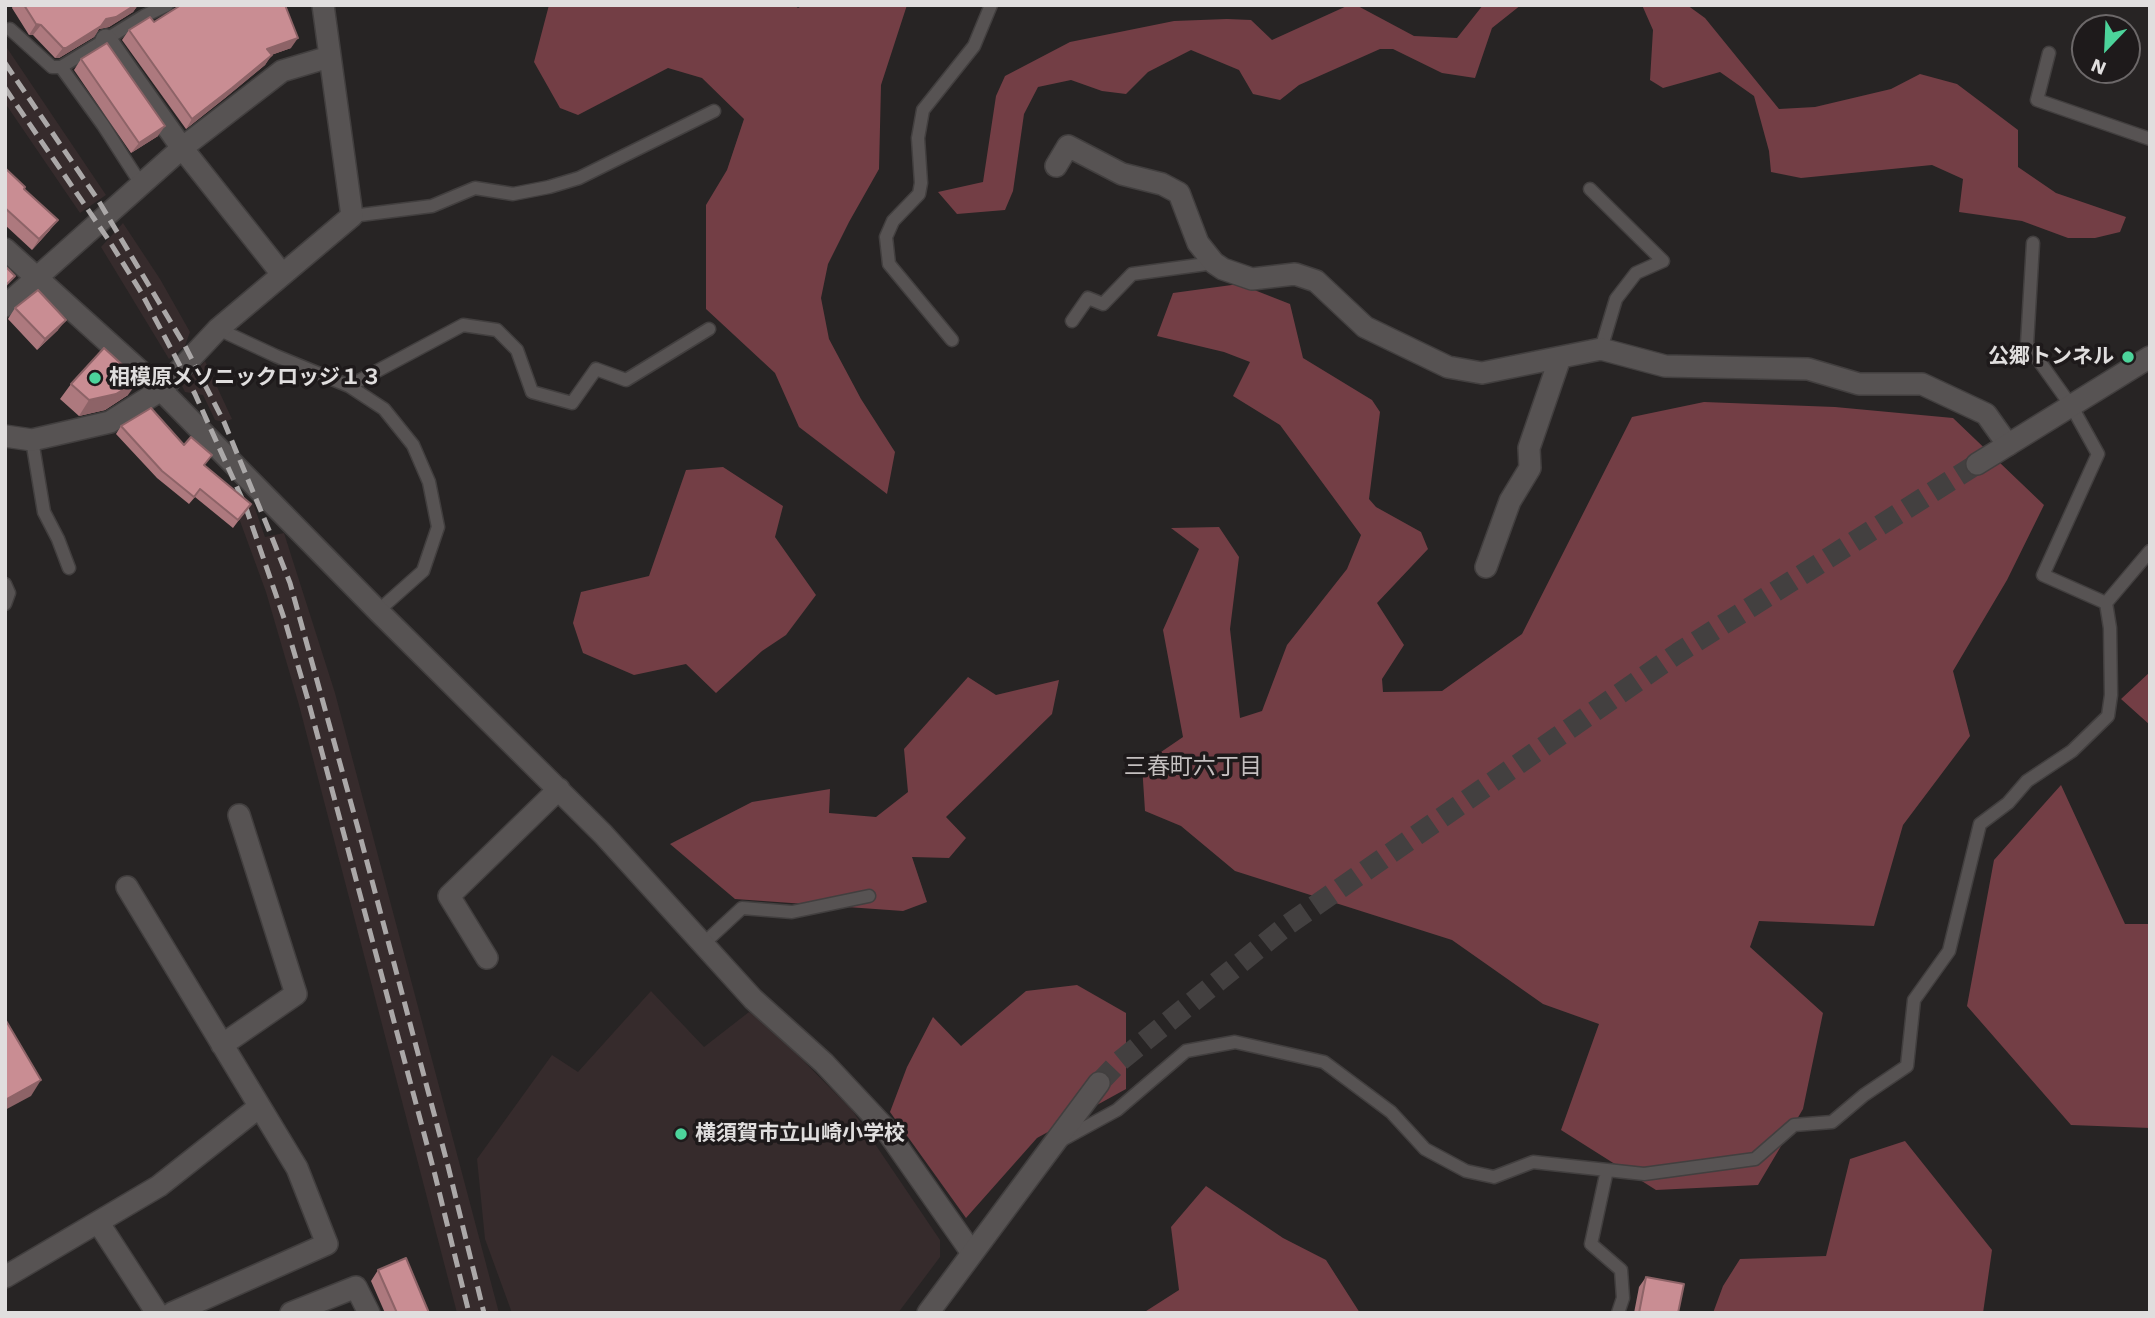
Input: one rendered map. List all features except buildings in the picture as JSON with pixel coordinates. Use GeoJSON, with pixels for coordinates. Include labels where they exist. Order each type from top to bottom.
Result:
{"type":"FeatureCollection","features":[{"type":"Feature","properties":{"kind":"street"},"geometry":{"type":"LineString","coordinates":[[5,436],[32,440],[110,422],[161,390],[218,329],[352,216],[323,5]]}},
{"type":"Feature","properties":{"kind":"street"},"geometry":{"type":"LineString","coordinates":[[106,40],[182,148],[282,274]]}},
{"type":"Feature","properties":{"kind":"street"},"geometry":{"type":"LineString","coordinates":[[5,306],[35,276],[182,148],[282,71],[329,57]]}},
{"type":"Feature","properties":{"kind":"street"},"geometry":{"type":"LineString","coordinates":[[1056,166],[1068,146],[1122,174],[1162,184],[1179,193],[1198,243],[1214,263],[1223,269],[1252,279],[1295,274],[1316,281],[1365,327],[1448,367],[1482,373],[1601,349],[1665,366],[1808,369],[1859,384],[1922,384],[1986,414],[2008,445]]}},
{"type":"Feature","properties":{"kind":"street"},"geometry":{"type":"LineString","coordinates":[[5,249],[161,390],[378,611],[603,834],[753,999],[824,1063],[884,1128],[972,1252]]}},
{"type":"Feature","properties":{"kind":"street"},"geometry":{"type":"LineString","coordinates":[[1977,464],[2150,357]]}},
{"type":"Feature","properties":{"kind":"street"},"geometry":{"type":"LineString","coordinates":[[1486,567],[1510,501],[1530,468],[1528,448],[1560,358]]}},
{"type":"Feature","properties":{"kind":"street"},"geometry":{"type":"LineString","coordinates":[[486,958],[449,896],[559,789]]}},
{"type":"Feature","properties":{"kind":"street"},"geometry":{"type":"LineString","coordinates":[[222,1045],[296,994],[239,815]]}},
{"type":"Feature","properties":{"kind":"street"},"geometry":{"type":"LineString","coordinates":[[127,887],[297,1168],[327,1244],[172,1313]]}},
{"type":"Feature","properties":{"kind":"street"},"geometry":{"type":"LineString","coordinates":[[928,1313],[1099,1083]]}},
{"type":"Feature","properties":{"kind":"street"},"geometry":{"type":"LineString","coordinates":[[5,1277],[159,1186],[259,1107]]}},
{"type":"Feature","properties":{"kind":"street"},"geometry":{"type":"LineString","coordinates":[[98,1222],[157,1313]]}},
{"type":"Feature","properties":{"kind":"street"},"geometry":{"type":"LineString","coordinates":[[291,1313],[356,1287],[369,1313]]}},
{"type":"Feature","properties":{"kind":"lane"},"geometry":{"type":"LineString","coordinates":[[10,29],[52,67],[61,67],[144,16],[167,5]]}},
{"type":"Feature","properties":{"kind":"lane"},"geometry":{"type":"LineString","coordinates":[[952,340],[889,264],[886,237],[893,221],[919,194],[921,183],[918,138],[923,110],[974,46],[991,5]]}},
{"type":"Feature","properties":{"kind":"lane"},"geometry":{"type":"LineString","coordinates":[[2049,53],[2037,100],[2150,139]]}},
{"type":"Feature","properties":{"kind":"lane"},"geometry":{"type":"LineString","coordinates":[[61,67],[141,184]]}},
{"type":"Feature","properties":{"kind":"lane"},"geometry":{"type":"LineString","coordinates":[[352,216],[432,206],[475,188],[513,194],[549,187],[579,178],[714,111]]}},
{"type":"Feature","properties":{"kind":"lane"},"geometry":{"type":"LineString","coordinates":[[1590,189],[1663,261],[1636,273],[1616,299],[1601,349]]}},
{"type":"Feature","properties":{"kind":"lane"},"geometry":{"type":"LineString","coordinates":[[2033,243],[2027,344],[2072,407],[2098,454],[2043,575],[2106,603]]}},
{"type":"Feature","properties":{"kind":"lane"},"geometry":{"type":"LineString","coordinates":[[1072,321],[1088,298],[1103,304],[1132,274],[1214,263]]}},
{"type":"Feature","properties":{"kind":"lane"},"geometry":{"type":"LineString","coordinates":[[349,386],[463,325],[497,330],[517,349],[532,392],[572,402],[596,369],[626,380],[709,329]]}},
{"type":"Feature","properties":{"kind":"lane"},"geometry":{"type":"LineString","coordinates":[[218,329],[349,386],[384,410],[413,445],[429,482],[438,527],[423,571],[378,611]]}},
{"type":"Feature","properties":{"kind":"lane"},"geometry":{"type":"LineString","coordinates":[[32,440],[44,512],[69,568]]}},
{"type":"Feature","properties":{"kind":"lane"},"geometry":{"type":"LineString","coordinates":[[1056,1143],[1117,1110],[1186,1051],[1235,1042],[1324,1062],[1391,1112],[1425,1149],[1466,1171],[1494,1177],[1533,1162],[1644,1174],[1755,1159],[1794,1125],[1832,1122],[1864,1095],[1907,1066],[1914,1000],[1949,951],[1980,824],[2008,803],[2027,781],[2072,751],[2108,716],[2111,668],[2106,603],[2150,551]]}},
{"type":"Feature","properties":{"kind":"lane"},"geometry":{"type":"LineString","coordinates":[[5,584],[9,593],[5,604]]}},
{"type":"Feature","properties":{"kind":"lane"},"geometry":{"type":"LineString","coordinates":[[702,945],[742,908],[792,912],[869,897]]}},
{"type":"Feature","properties":{"kind":"lane"},"geometry":{"type":"LineString","coordinates":[[1607,1170],[1591,1244],[1621,1270],[1623,1298],[1618,1313]]}},
{"type":"Feature","properties":{"kind":"shaded area"},"geometry":{"type":"Polygon","coordinates":[[[549,5],[794,5],[798,8],[803,5],[907,5],[881,85],[879,169],[828,264],[821,298],[829,339],[861,399],[895,452],[887,494],[799,427],[775,373],[706,309],[706,205],[727,170],[744,119],[702,78],[668,68],[578,115],[560,108],[534,62],[549,5]]]}},
{"type":"Feature","properties":{"kind":"shaded area"},"geometry":{"type":"Polygon","coordinates":[[[1349,5],[1356,5],[1414,36],[1457,38],[1483,5],[1521,5],[1492,28],[1475,78],[1442,73],[1393,49],[1380,49],[1299,85],[1280,100],[1253,94],[1239,70],[1191,50],[1148,72],[1126,94],[1102,91],[1071,80],[1038,87],[1024,114],[1013,191],[1005,210],[957,214],[938,192],[983,182],[996,96],[1005,76],[1070,42],[1174,21],[1227,19],[1251,20],[1272,40],[1349,5]]]}},
{"type":"Feature","properties":{"kind":"shaded area"},"geometry":{"type":"Polygon","coordinates":[[[1642,5],[1687,5],[1705,18],[1779,109],[1815,107],[1891,89],[1920,74],[1957,84],[2018,130],[2018,167],[2056,193],[2126,217],[2120,232],[2095,238],[2068,238],[2022,221],[1959,212],[1963,179],[1932,165],[1801,178],[1771,172],[1769,151],[1754,96],[1720,72],[1663,88],[1650,80],[1653,30],[1642,5]]]}},
{"type":"Feature","properties":{"kind":"shaded area"},"geometry":{"type":"Polygon","coordinates":[[[5,45],[106,195],[80,213],[5,103],[5,45]]]}},
{"type":"Feature","properties":{"kind":"shaded area"},"geometry":{"type":"Polygon","coordinates":[[[123,223],[160,279],[190,332],[185,346],[169,359],[101,247],[123,223]]]}},
{"type":"Feature","properties":{"kind":"shaded area"},"geometry":{"type":"Polygon","coordinates":[[[1239,284],[1290,304],[1303,358],[1372,400],[1380,412],[1369,499],[1376,507],[1421,532],[1428,549],[1377,603],[1404,645],[1382,679],[1383,692],[1442,691],[1522,634],[1632,417],[1704,402],[1835,407],[1953,418],[2044,505],[2007,580],[1953,671],[1970,736],[1903,825],[1874,926],[1759,921],[1750,947],[1823,1013],[1803,1109],[1758,1185],[1656,1190],[1561,1130],[1599,1024],[1543,1004],[1452,940],[1235,871],[1181,826],[1145,811],[1142,765],[1183,737],[1163,630],[1199,549],[1171,528],[1219,527],[1239,557],[1230,629],[1240,718],[1262,711],[1287,645],[1347,569],[1361,535],[1280,425],[1233,396],[1250,362],[1224,352],[1157,336],[1173,293],[1239,284]]]}},
{"type":"Feature","properties":{"kind":"shaded area"},"geometry":{"type":"Polygon","coordinates":[[[205,361],[232,419],[224,422],[215,420],[203,395],[185,392],[182,386],[205,361]]]}},
{"type":"Feature","properties":{"kind":"shaded area"},"geometry":{"type":"Polygon","coordinates":[[[723,467],[783,506],[775,537],[816,595],[786,635],[762,651],[716,693],[686,664],[634,675],[583,653],[573,623],[581,592],[649,576],[686,470],[723,467]]]}},
{"type":"Feature","properties":{"kind":"shaded area"},"geometry":{"type":"Polygon","coordinates":[[[253,503],[265,537],[284,533],[335,693],[499,1313],[457,1313],[299,705],[266,592],[236,510],[253,503]]]}},
{"type":"Feature","properties":{"kind":"shaded area"},"geometry":{"type":"Polygon","coordinates":[[[2150,672],[2150,725],[2121,699],[2150,672]]]}},
{"type":"Feature","properties":{"kind":"shaded area"},"geometry":{"type":"Polygon","coordinates":[[[968,677],[996,695],[1059,680],[1052,714],[946,817],[966,838],[949,858],[912,857],[927,902],[903,911],[735,899],[670,844],[752,802],[830,789],[829,813],[876,817],[908,792],[904,749],[968,677]]]}},
{"type":"Feature","properties":{"kind":"shaded area"},"geometry":{"type":"Polygon","coordinates":[[[2061,785],[2125,924],[2150,924],[2150,1128],[2071,1125],[1967,1006],[1994,860],[2061,785]]]}},
{"type":"Feature","properties":{"kind":"shaded area"},"geometry":{"type":"Polygon","coordinates":[[[1077,985],[1126,1013],[1126,1089],[1037,1138],[966,1218],[890,1112],[907,1067],[933,1017],[961,1046],[1026,991],[1077,985]]]}},
{"type":"Feature","properties":{"kind":"shaded area","name":"横須賀市立山崎小学校"},"geometry":{"type":"Polygon","coordinates":[[[651,991],[704,1047],[749,1012],[768,1025],[852,1110],[940,1240],[940,1257],[898,1313],[512,1313],[485,1239],[477,1159],[552,1055],[578,1072],[651,991]]]}},
{"type":"Feature","properties":{"kind":"shaded area"},"geometry":{"type":"Polygon","coordinates":[[[1905,1141],[1992,1250],[1983,1313],[1713,1313],[1723,1286],[1740,1259],[1826,1256],[1850,1159],[1905,1141]]]}},
{"type":"Feature","properties":{"kind":"shaded area"},"geometry":{"type":"Polygon","coordinates":[[[1206,1186],[1283,1238],[1326,1260],[1360,1313],[1143,1313],[1179,1290],[1171,1227],[1206,1186]]]}},
{"type":"Feature","properties":{"kind":"tunnel"},"geometry":{"type":"LineString","coordinates":[[1099,1083],[1120,1061],[1286,926],[1678,653],[1977,464]]}},
{"type":"Feature","properties":{"kind":"railway"},"geometry":{"type":"LineString","coordinates":[[5,63],[98,200],[185,346],[224,422],[290,583],[448,1166],[484,1313]]}},
{"type":"Feature","properties":{"kind":"railway"},"geometry":{"type":"LineString","coordinates":[[5,88],[141,292],[195,394],[245,505],[285,621],[308,700],[434,1171],[469,1313]]}},
{"type":"Feature","properties":{"kind":"place","name":"公郷トンネル"},"geometry":{"type":"Point","coordinates":[2128,357]}},
{"type":"Feature","properties":{"kind":"place","name":"相模原メソニックロッジ１３"},"geometry":{"type":"Point","coordinates":[95,378]}},
{"type":"Feature","properties":{"kind":"place","name":"横須賀市立山崎小学校"},"geometry":{"type":"Point","coordinates":[681,1134]}},
{"type":"Feature","properties":{"kind":"district","name":"三春町六丁目"},"geometry":{"type":"Point","coordinates":[1193,767]}}]}
